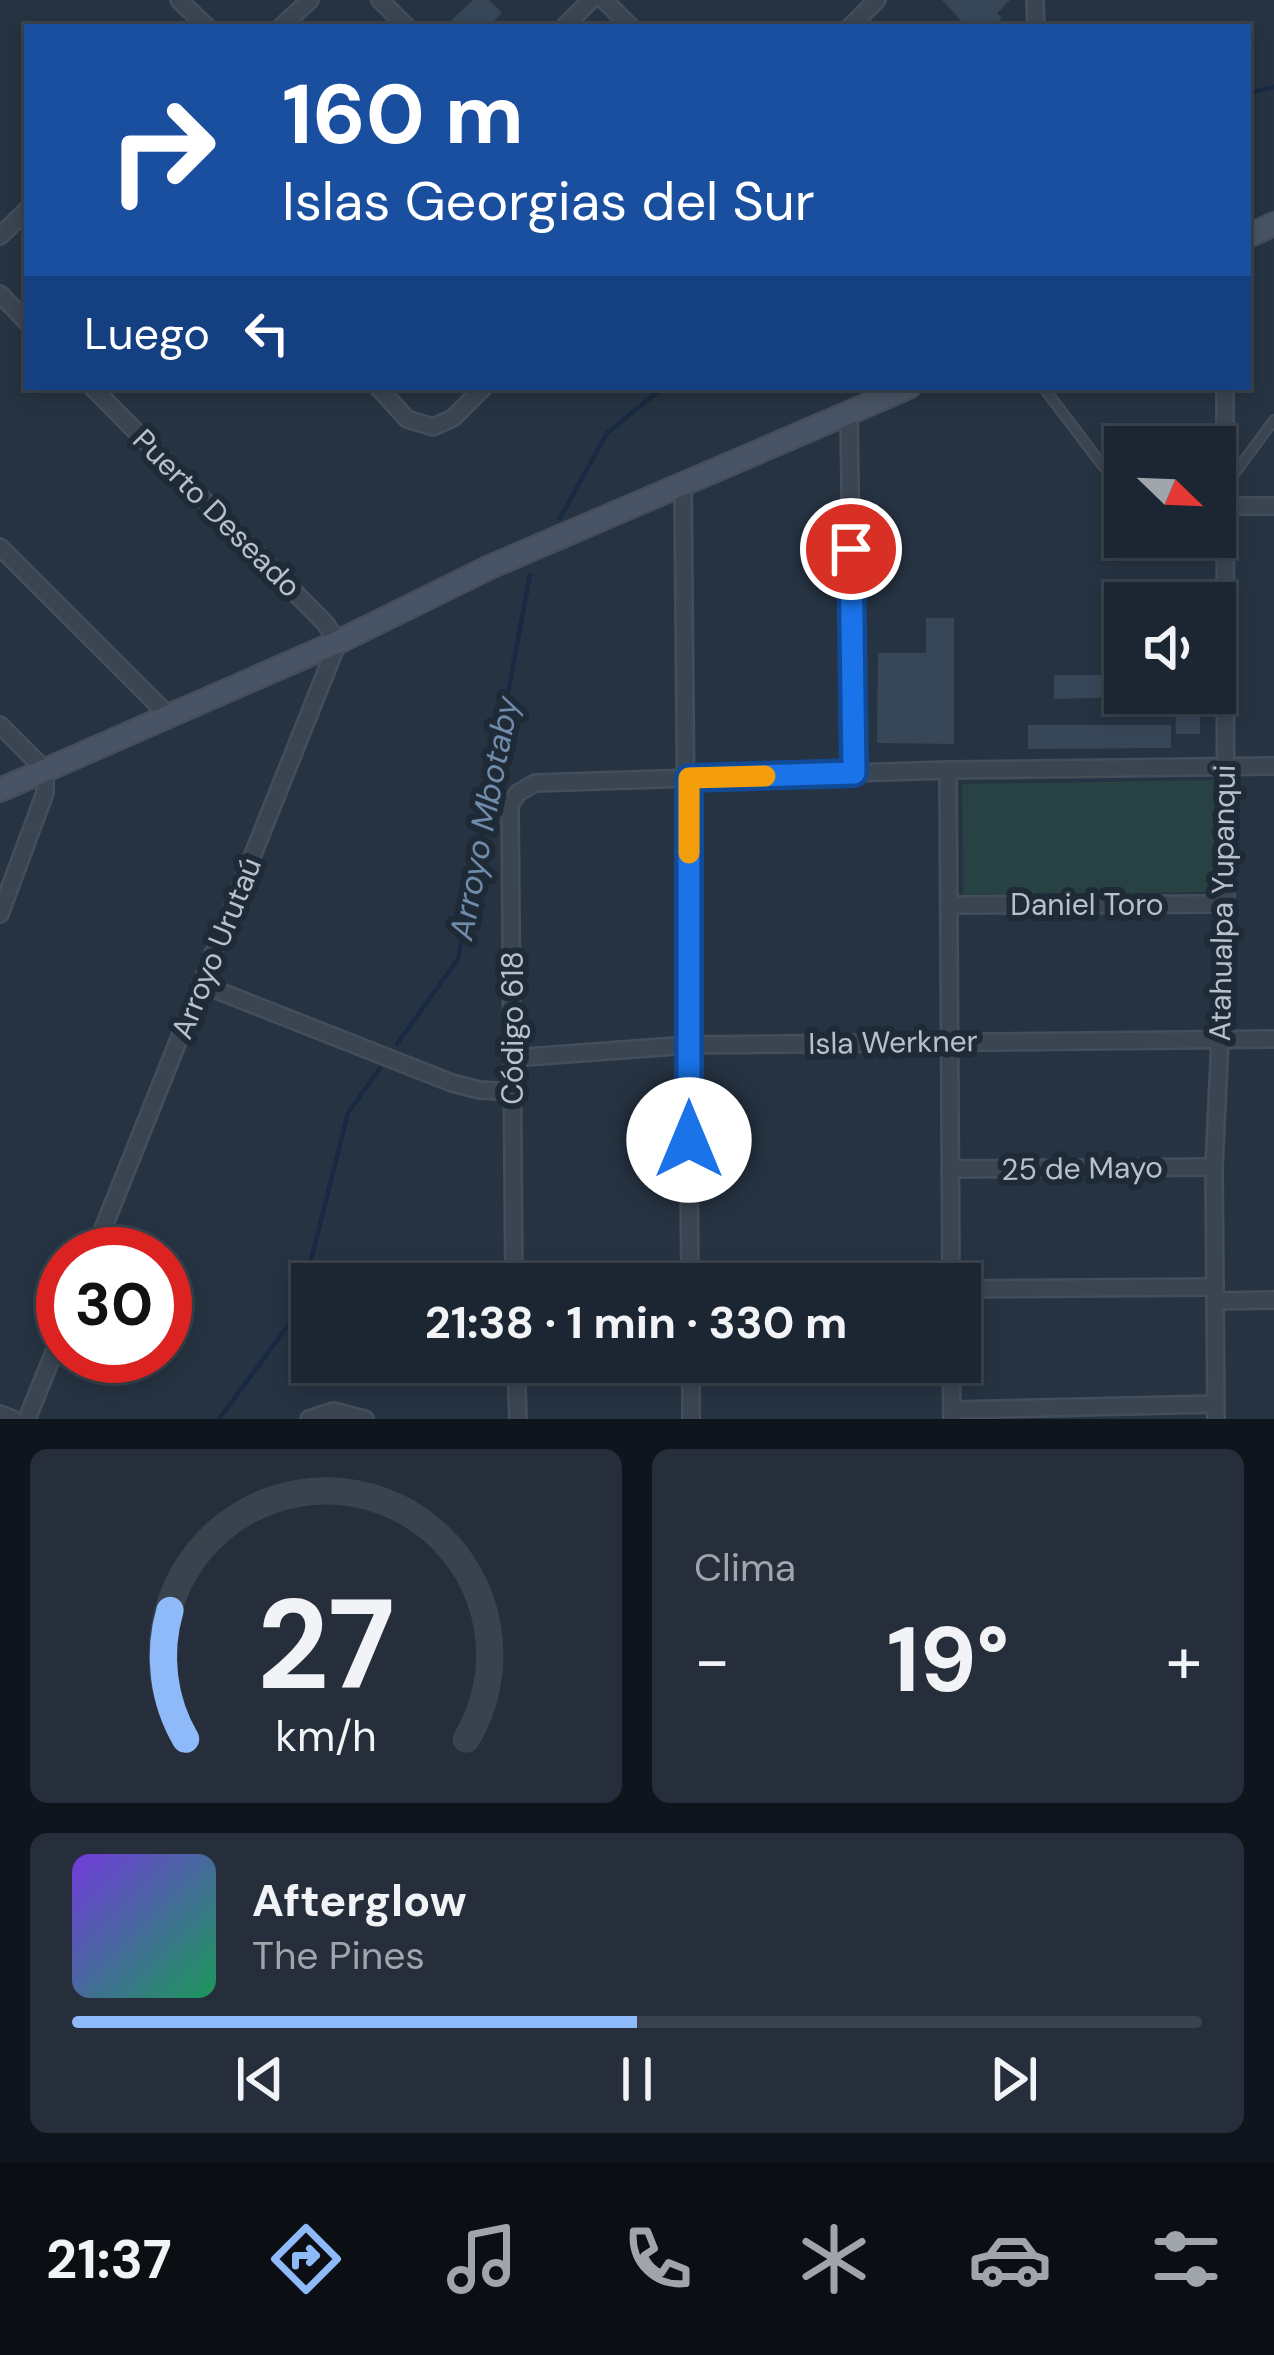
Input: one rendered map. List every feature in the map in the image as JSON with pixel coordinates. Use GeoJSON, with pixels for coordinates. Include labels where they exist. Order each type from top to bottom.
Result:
{"type":"FeatureCollection","features":[{"type":"Feature","properties":{"kind":"street"},"geometry":{"type":"LineString","coordinates":[[179,0],[204,24]]}},
{"type":"Feature","properties":{"kind":"street"},"geometry":{"type":"LineString","coordinates":[[284,24],[310,0]]}},
{"type":"Feature","properties":{"kind":"street"},"geometry":{"type":"LineString","coordinates":[[380,0],[403,24]]}},
{"type":"Feature","properties":{"kind":"street"},"geometry":{"type":"LineString","coordinates":[[567,24],[591,0]]}},
{"type":"Feature","properties":{"kind":"street"},"geometry":{"type":"LineString","coordinates":[[604,0],[628,24]]}},
{"type":"Feature","properties":{"kind":"street"},"geometry":{"type":"LineString","coordinates":[[853,24],[877,0]]}},
{"type":"Feature","properties":{"kind":"street"},"geometry":{"type":"LineString","coordinates":[[0,236],[24,212]]}},
{"type":"Feature","properties":{"kind":"street"},"geometry":{"type":"LineString","coordinates":[[0,294],[24,319]]}},
{"type":"Feature","properties":{"kind":"street","name":"Puerto Deseado"},"geometry":{"type":"LineString","coordinates":[[95,390],[326,623],[338,642]]}},
{"type":"Feature","properties":{"kind":"street"},"geometry":{"type":"LineString","coordinates":[[381,390],[407,419],[433,427],[454,418],[481,390]]}},
{"type":"Feature","properties":{"kind":"street"},"geometry":{"type":"LineString","coordinates":[[0,790],[338,642],[490,567],[902,390]]}},
{"type":"Feature","properties":{"kind":"street","name":"Atahualpa Yupanqui"},"geometry":{"type":"LineString","coordinates":[[1225,390],[1225,426]]}},
{"type":"Feature","properties":{"kind":"street"},"geometry":{"type":"LineString","coordinates":[[848,414],[854,773]]}},
{"type":"Feature","properties":{"kind":"street"},"geometry":{"type":"LineString","coordinates":[[682,488],[689,778],[690,1263]]}},
{"type":"Feature","properties":{"kind":"street"},"geometry":{"type":"LineString","coordinates":[[1236,506],[1274,506]]}},
{"type":"Feature","properties":{"kind":"street"},"geometry":{"type":"LineString","coordinates":[[0,547],[168,716]]}},
{"type":"Feature","properties":{"kind":"street","name":"Atahualpa Yupanqui"},"geometry":{"type":"LineString","coordinates":[[1216,1412],[1214,1167],[1220,1040],[1226,1023],[1224,558]]}},
{"type":"Feature","properties":{"kind":"street","name":"Arroyo Urutaú"},"geometry":{"type":"LineString","coordinates":[[104,1227],[338,642]]}},
{"type":"Feature","properties":{"kind":"street"},"geometry":{"type":"LineString","coordinates":[[0,725],[45,770],[45,793],[0,914]]}},
{"type":"Feature","properties":{"kind":"street"},"geometry":{"type":"LineString","coordinates":[[689,778],[1274,766]]}},
{"type":"Feature","properties":{"kind":"street"},"geometry":{"type":"LineString","coordinates":[[948,770],[951,1263]]}},
{"type":"Feature","properties":{"kind":"street","name":"Código 618"},"geometry":{"type":"LineString","coordinates":[[514,1263],[510,805],[518,793],[535,783],[689,778]]}},
{"type":"Feature","properties":{"kind":"street","name":"Daniel Toro"},"geometry":{"type":"LineString","coordinates":[[949,904],[1226,904]]}},
{"type":"Feature","properties":{"kind":"street"},"geometry":{"type":"LineString","coordinates":[[201,984],[452,1083],[513,1091]]}},
{"type":"Feature","properties":{"kind":"street","name":"Isla Werkner"},"geometry":{"type":"LineString","coordinates":[[512,1058],[689,1045],[1274,1040]]}},
{"type":"Feature","properties":{"kind":"street","name":"25 de Mayo"},"geometry":{"type":"LineString","coordinates":[[950,1169],[1214,1167]]}},
{"type":"Feature","properties":{"kind":"street"},"geometry":{"type":"LineString","coordinates":[[981,1289],[1215,1294],[1274,1300]]}},
{"type":"Feature","properties":{"kind":"street"},"geometry":{"type":"LineString","coordinates":[[27,1419],[42,1383]]}},
{"type":"Feature","properties":{"kind":"street"},"geometry":{"type":"LineString","coordinates":[[517,1383],[518,1419]]}},
{"type":"Feature","properties":{"kind":"street"},"geometry":{"type":"LineString","coordinates":[[691,1383],[691,1419]]}},
{"type":"Feature","properties":{"kind":"street"},"geometry":{"type":"LineString","coordinates":[[951,1383],[952,1414],[1216,1412]]}},
{"type":"Feature","properties":{"kind":"street"},"geometry":{"type":"LineString","coordinates":[[313,1416],[333,1411],[365,1419]]}},
{"type":"Feature","properties":{"kind":"street"},"geometry":{"type":"LineString","coordinates":[[0,1414],[13,1419]]}},
{"type":"Feature","properties":{"kind":"lane"},"geometry":{"type":"LineString","coordinates":[[1045,390],[1104,467]]}},
{"type":"Feature","properties":{"kind":"lane"},"geometry":{"type":"LineString","coordinates":[[1236,472],[1274,420]]}},
{"type":"Feature","properties":{"kind":"green space"},"geometry":{"type":"Polygon","coordinates":[[[1215,780],[1216,892],[963,896],[962,784],[1215,780]]]}},
{"type":"Feature","properties":{"kind":"building"},"geometry":{"type":"Polygon","coordinates":[[[473,0],[489,0],[502,13],[491,24],[447,24],[473,0]]]}},
{"type":"Feature","properties":{"kind":"building"},"geometry":{"type":"Polygon","coordinates":[[[942,0],[1010,0],[997,13],[1002,18],[995,24],[964,24],[942,0]]]}},
{"type":"Feature","properties":{"kind":"building"},"geometry":{"type":"Polygon","coordinates":[[[926,618],[954,618],[954,744],[877,743],[878,653],[926,653],[926,618]]]}},
{"type":"Feature","properties":{"kind":"building"},"geometry":{"type":"Polygon","coordinates":[[[1054,675],[1104,675],[1104,698],[1054,699],[1054,675]]]}},
{"type":"Feature","properties":{"kind":"building"},"geometry":{"type":"Polygon","coordinates":[[[1176,714],[1200,714],[1200,734],[1176,734],[1176,714]]]}},
{"type":"Feature","properties":{"kind":"building"},"geometry":{"type":"Polygon","coordinates":[[[1028,725],[1171,725],[1171,748],[1028,749],[1028,725]]]}},
{"type":"Feature","properties":{"kind":"waterway","name":"Arroyo Mbotaby"},"geometry":{"type":"LineString","coordinates":[[1251,92],[1274,87]]}},
{"type":"Feature","properties":{"kind":"waterway","name":"Arroyo Mbotaby"},"geometry":{"type":"LineString","coordinates":[[560,518],[607,433],[660,390]]}},
{"type":"Feature","properties":{"kind":"waterway","name":"Arroyo Mbotaby"},"geometry":{"type":"LineString","coordinates":[[397,1044],[458,959],[530,575]]}},
{"type":"Feature","properties":{"kind":"waterway","name":"Arroyo Mbotaby"},"geometry":{"type":"LineString","coordinates":[[219,1419],[298,1312],[348,1113],[380,1068]]}},
{"type":"Feature","properties":{"kind":"slow traffic"},"geometry":{"type":"LineString","coordinates":[[689,853],[689,778],[765,776]]}},
{"type":"Feature","properties":{"kind":"route"},"geometry":{"type":"LineString","coordinates":[[689,1140],[689,778],[854,773],[851,549]]}}]}
